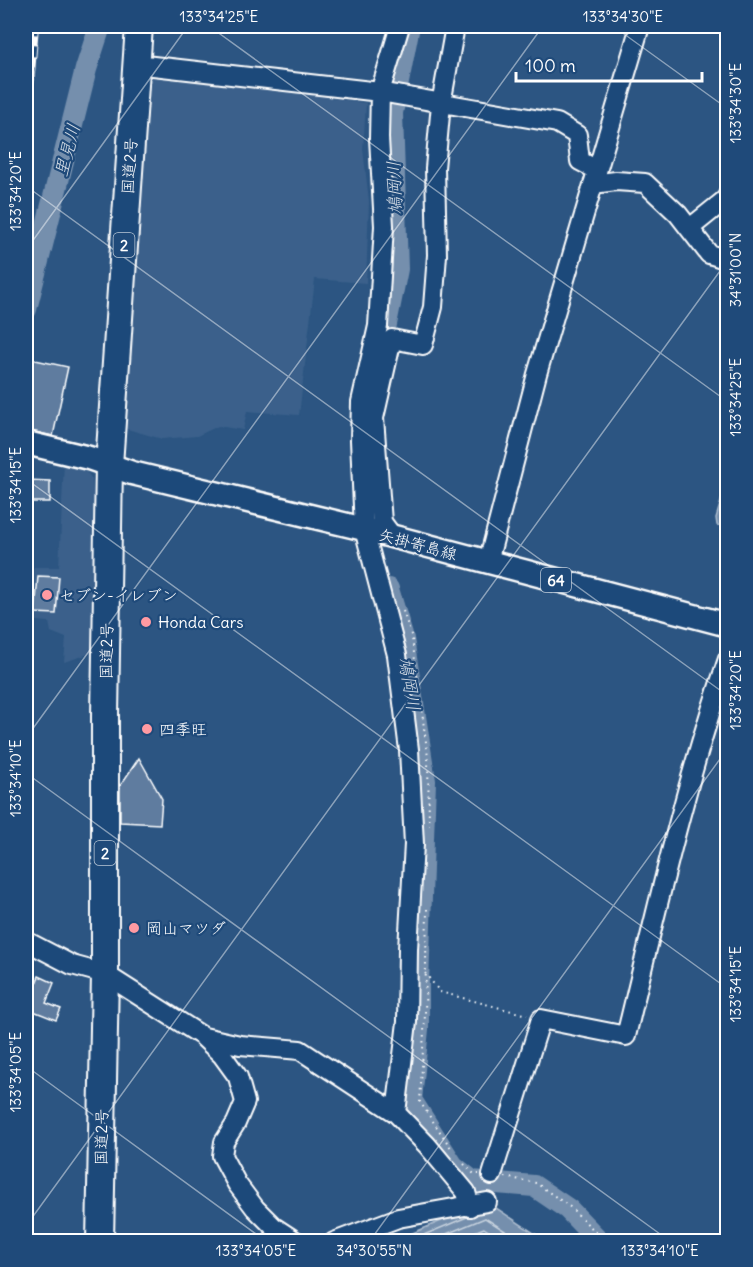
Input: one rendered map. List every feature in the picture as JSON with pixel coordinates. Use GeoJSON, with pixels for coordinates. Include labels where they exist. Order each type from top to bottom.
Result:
{"type":"FeatureCollection","features":[{"type":"Feature","properties":{"kind":"highway","name":"国道2号"},"geometry":{"type":"LineString","coordinates":[[100,1242],[105,974],[108,465],[139,26]]}},
{"type":"Feature","properties":{"kind":"main road","name":"矢掛寄島線"},"geometry":{"type":"LineString","coordinates":[[26,443],[90,458],[132,473],[381,534],[728,625]]}},
{"type":"Feature","properties":{"kind":"street"},"geometry":{"type":"LineString","coordinates":[[396,1113],[407,1022],[408,949],[414,844],[409,750],[381,534],[360,440],[361,402],[378,326],[384,226],[379,138],[380,92],[400,26]]}},
{"type":"Feature","properties":{"kind":"street"},"geometry":{"type":"LineString","coordinates":[[488,562],[537,374],[640,26]]}},
{"type":"Feature","properties":{"kind":"street"},"geometry":{"type":"LineString","coordinates":[[381,534],[374,418],[392,339],[423,345],[433,307],[437,255],[435,168],[441,104],[454,32]]}},
{"type":"Feature","properties":{"kind":"street"},"geometry":{"type":"LineString","coordinates":[[136,64],[380,92],[557,123],[577,135],[580,161],[595,177],[645,183],[678,214],[709,254],[728,260]]}},
{"type":"Feature","properties":{"kind":"street"},"geometry":{"type":"LineString","coordinates":[[690,228],[728,195]]}},
{"type":"Feature","properties":{"kind":"street"},"geometry":{"type":"LineString","coordinates":[[492,1175],[541,1019],[626,1036],[677,823],[707,717],[728,658]]}},
{"type":"Feature","properties":{"kind":"street"},"geometry":{"type":"LineString","coordinates":[[26,941],[72,965],[105,974],[202,1036],[222,1055],[238,1077],[245,1102],[224,1142],[222,1156],[237,1184],[255,1208],[274,1227],[297,1242]]}},
{"type":"Feature","properties":{"kind":"street"},"geometry":{"type":"LineString","coordinates":[[202,1036],[240,1045],[300,1050],[396,1113],[478,1204],[398,1218],[334,1242]]}},
{"type":"Feature","properties":{"kind":"path"},"geometry":{"type":"LineString","coordinates":[[401,607],[412,638],[428,757],[429,826]]}},
{"type":"Feature","properties":{"kind":"path"},"geometry":{"type":"LineString","coordinates":[[427,905],[425,1014],[420,1102],[452,1149]]}},
{"type":"Feature","properties":{"kind":"path"},"geometry":{"type":"LineString","coordinates":[[425,973],[440,992],[541,1019]]}},
{"type":"Feature","properties":{"kind":"path"},"geometry":{"type":"LineString","coordinates":[[458,1158],[474,1174],[536,1183],[570,1207],[602,1238],[610,1242]]}},
{"type":"Feature","properties":{"kind":"shaded area"},"geometry":{"type":"Polygon","coordinates":[[[145,71],[366,103],[363,149],[369,201],[366,283],[315,279],[299,415],[247,411],[243,430],[218,426],[197,436],[162,439],[117,426],[145,71]]]}},
{"type":"Feature","properties":{"kind":"shaded area"},"geometry":{"type":"Polygon","coordinates":[[[64,462],[83,467],[92,479],[93,492],[92,653],[64,662],[66,638],[51,632],[49,622],[26,620],[26,584],[29,583],[34,567],[59,567],[64,462]]]}},
{"type":"Feature","properties":{"kind":"water"},"geometry":{"type":"Polygon","coordinates":[[[727,481],[727,526],[717,525],[716,518],[727,481]]]}},
{"type":"Feature","properties":{"kind":"water"},"geometry":{"type":"Polygon","coordinates":[[[487,1202],[546,1241],[391,1242],[487,1202]]]}},
{"type":"Feature","properties":{"kind":"building"},"geometry":{"type":"Polygon","coordinates":[[[26,358],[68,367],[53,436],[26,430],[26,358]]]}},
{"type":"Feature","properties":{"kind":"building"},"geometry":{"type":"Polygon","coordinates":[[[26,480],[50,481],[50,502],[26,502],[26,480]]]}},
{"type":"Feature","properties":{"kind":"building","name":"セブン-イレブン"},"geometry":{"type":"Polygon","coordinates":[[[38,576],[59,577],[56,614],[35,613],[38,576]]]}},
{"type":"Feature","properties":{"kind":"building"},"geometry":{"type":"Polygon","coordinates":[[[139,758],[162,799],[160,824],[120,822],[120,786],[139,758]]]}},
{"type":"Feature","properties":{"kind":"building"},"geometry":{"type":"Polygon","coordinates":[[[39,976],[54,983],[46,1003],[61,1009],[56,1020],[26,1008],[39,976]]]}},
{"type":"Feature","properties":{"kind":"waterway","name":"里見川"},"geometry":{"type":"LineString","coordinates":[[26,309],[86,69],[100,26]]}},
{"type":"Feature","properties":{"kind":"waterway","name":"鳩岡川"},"geometry":{"type":"LineString","coordinates":[[382,344],[397,269],[392,113],[409,26]]}},
{"type":"Feature","properties":{"kind":"waterway","name":"鳩岡川"},"geometry":{"type":"LineString","coordinates":[[388,589],[403,639],[425,781],[418,1029],[411,1100],[453,1166],[472,1181],[534,1186],[568,1209],[600,1242]]}},
{"type":"Feature","properties":{"kind":"railway"},"geometry":{"type":"LineString","coordinates":[[26,144],[36,26]]}},
{"type":"Feature","properties":{"kind":"place","name":"セブン-イレブン"},"geometry":{"type":"Point","coordinates":[47,595]}},
{"type":"Feature","properties":{"kind":"place","name":"Honda Cars"},"geometry":{"type":"Point","coordinates":[146,622]}},
{"type":"Feature","properties":{"kind":"place","name":"四季旺"},"geometry":{"type":"Point","coordinates":[147,729]}},
{"type":"Feature","properties":{"kind":"place","name":"岡山マツダ"},"geometry":{"type":"Point","coordinates":[134,928]}}]}
